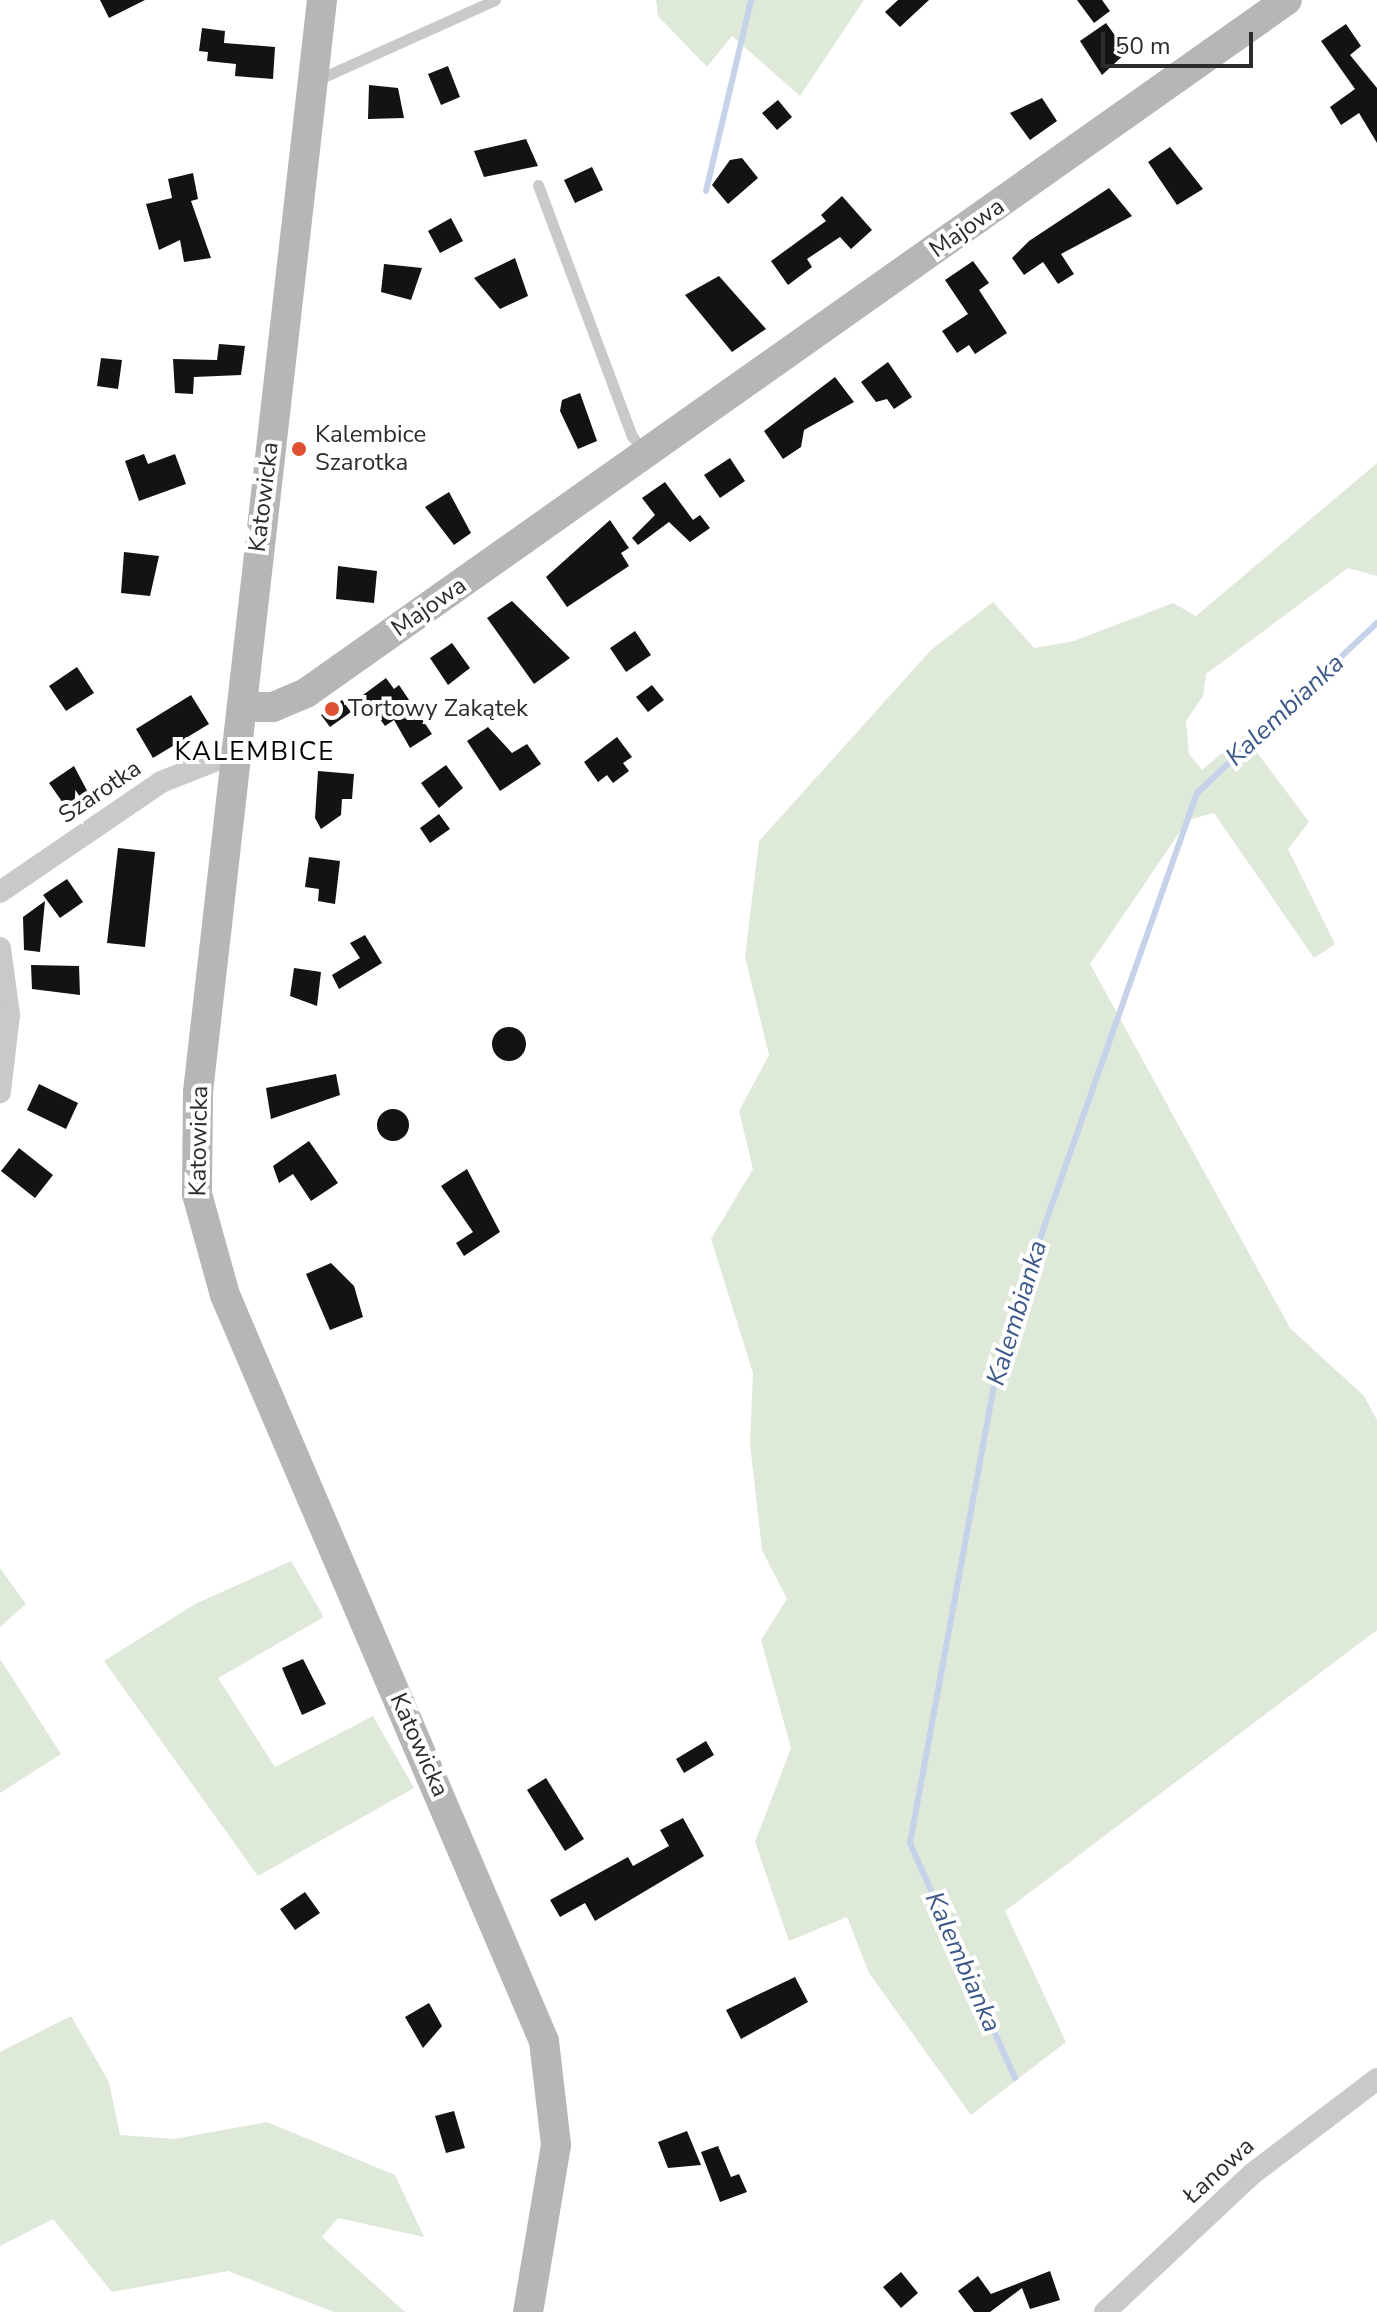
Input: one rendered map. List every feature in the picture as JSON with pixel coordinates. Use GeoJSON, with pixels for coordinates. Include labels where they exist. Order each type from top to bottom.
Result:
{"type":"FeatureCollection","features":[{"type":"Feature","properties":{"kind":"main road","name":"Katowicka"},"geometry":{"type":"LineString","coordinates":[[322,0],[198,1092],[199,1211],[225,1295],[544,2041],[556,2145],[528,2312]]}},
{"type":"Feature","properties":{"kind":"main road","name":"Majowa"},"geometry":{"type":"LineString","coordinates":[[242,707],[295,700],[1287,0]]}},
{"type":"Feature","properties":{"kind":"street","name":"Szarotka"},"geometry":{"type":"LineString","coordinates":[[0,892],[161,782],[237,752]]}},
{"type":"Feature","properties":{"kind":"street"},"geometry":{"type":"LineString","coordinates":[[0,948],[9,1015],[0,1092]]}},
{"type":"Feature","properties":{"kind":"street","name":"Łanowa"},"geometry":{"type":"LineString","coordinates":[[1105,2312],[1252,2174],[1377,2079]]}},
{"type":"Feature","properties":{"kind":"lane"},"geometry":{"type":"LineString","coordinates":[[313,82],[495,0]]}},
{"type":"Feature","properties":{"kind":"lane"},"geometry":{"type":"LineString","coordinates":[[538,185],[632,436],[645,454]]}},
{"type":"Feature","properties":{"kind":"green space"},"geometry":{"type":"Polygon","coordinates":[[[656,0],[864,0],[800,96],[732,36],[707,67],[658,16],[656,0]]]}},
{"type":"Feature","properties":{"kind":"green space"},"geometry":{"type":"Polygon","coordinates":[[[1377,463],[1377,576],[1348,568],[1206,674],[1203,696],[1186,721],[1189,754],[1202,770],[1244,735],[1309,822],[1288,849],[1335,944],[1314,958],[1214,813],[1188,820],[1090,964],[1290,1328],[1364,1396],[1377,1420],[1377,1630],[1005,1911],[1066,2042],[971,2115],[869,1973],[847,1917],[789,1941],[755,1842],[791,1748],[761,1640],[787,1599],[762,1550],[750,1444],[753,1373],[711,1239],[753,1169],[739,1111],[769,1055],[745,957],[759,841],[931,650],[993,602],[1034,648],[1074,641],[1173,603],[1196,616],[1377,463]]]}},
{"type":"Feature","properties":{"kind":"green space"},"geometry":{"type":"Polygon","coordinates":[[[291,1561],[324,1617],[218,1678],[275,1767],[373,1716],[414,1788],[258,1876],[104,1661],[195,1604],[291,1561]]]}},
{"type":"Feature","properties":{"kind":"green space"},"geometry":{"type":"Polygon","coordinates":[[[0,1568],[26,1604],[0,1627],[0,1568]]]}},
{"type":"Feature","properties":{"kind":"green space"},"geometry":{"type":"Polygon","coordinates":[[[0,1659],[61,1754],[0,1793],[0,1659]]]}},
{"type":"Feature","properties":{"kind":"green space"},"geometry":{"type":"Polygon","coordinates":[[[71,2016],[109,2082],[120,2135],[174,2139],[267,2122],[395,2175],[424,2237],[338,2218],[322,2237],[405,2312],[334,2312],[228,2271],[112,2292],[53,2219],[0,2246],[0,2052],[71,2016]]]}},
{"type":"Feature","properties":{"kind":"building"},"geometry":{"type":"Polygon","coordinates":[[[100,0],[145,0],[109,18],[100,0]]]}},
{"type":"Feature","properties":{"kind":"building"},"geometry":{"type":"Polygon","coordinates":[[[898,0],[929,0],[900,27],[885,12],[898,0]]]}},
{"type":"Feature","properties":{"kind":"building"},"geometry":{"type":"Polygon","coordinates":[[[1077,0],[1102,0],[1110,11],[1094,23],[1077,0]]]}},
{"type":"Feature","properties":{"kind":"building"},"geometry":{"type":"Polygon","coordinates":[[[1106,23],[1127,52],[1102,75],[1080,41],[1106,23]]]}},
{"type":"Feature","properties":{"kind":"building"},"geometry":{"type":"Polygon","coordinates":[[[1346,24],[1361,46],[1350,55],[1377,88],[1377,143],[1359,113],[1341,125],[1330,107],[1355,89],[1321,41],[1346,24]]]}},
{"type":"Feature","properties":{"kind":"building"},"geometry":{"type":"Polygon","coordinates":[[[202,28],[225,31],[224,43],[275,47],[273,79],[235,76],[236,64],[207,61],[208,52],[199,51],[202,28]]]}},
{"type":"Feature","properties":{"kind":"building"},"geometry":{"type":"Polygon","coordinates":[[[448,66],[460,97],[441,105],[428,74],[448,66]]]}},
{"type":"Feature","properties":{"kind":"building"},"geometry":{"type":"Polygon","coordinates":[[[369,85],[398,88],[404,118],[368,119],[369,85]]]}},
{"type":"Feature","properties":{"kind":"building"},"geometry":{"type":"Polygon","coordinates":[[[1042,98],[1057,121],[1030,140],[1010,113],[1042,98]]]}},
{"type":"Feature","properties":{"kind":"building"},"geometry":{"type":"Polygon","coordinates":[[[778,100],[792,117],[777,130],[762,113],[778,100]]]}},
{"type":"Feature","properties":{"kind":"building"},"geometry":{"type":"Polygon","coordinates":[[[526,139],[538,166],[484,177],[474,151],[526,139]]]}},
{"type":"Feature","properties":{"kind":"building"},"geometry":{"type":"Polygon","coordinates":[[[1170,147],[1203,189],[1177,205],[1148,162],[1170,147]]]}},
{"type":"Feature","properties":{"kind":"building"},"geometry":{"type":"Polygon","coordinates":[[[742,158],[758,178],[728,204],[712,185],[730,160],[742,158]]]}},
{"type":"Feature","properties":{"kind":"building"},"geometry":{"type":"Polygon","coordinates":[[[592,167],[603,190],[575,203],[564,180],[592,167]]]}},
{"type":"Feature","properties":{"kind":"building"},"geometry":{"type":"Polygon","coordinates":[[[193,173],[198,199],[191,201],[211,258],[184,262],[180,240],[159,250],[146,204],[172,198],[168,179],[193,173]]]}},
{"type":"Feature","properties":{"kind":"building"},"geometry":{"type":"Polygon","coordinates":[[[1109,188],[1132,216],[1061,254],[1074,274],[1058,284],[1043,262],[1024,275],[1012,258],[1029,241],[1109,188]]]}},
{"type":"Feature","properties":{"kind":"building"},"geometry":{"type":"Polygon","coordinates":[[[842,196],[872,230],[851,249],[840,237],[807,259],[812,267],[788,285],[771,261],[826,221],[821,215],[842,196]]]}},
{"type":"Feature","properties":{"kind":"building"},"geometry":{"type":"Polygon","coordinates":[[[451,218],[463,241],[440,253],[428,231],[451,218]]]}},
{"type":"Feature","properties":{"kind":"building"},"geometry":{"type":"Polygon","coordinates":[[[515,258],[528,296],[500,309],[474,278],[515,258]]]}},
{"type":"Feature","properties":{"kind":"building"},"geometry":{"type":"Polygon","coordinates":[[[973,261],[989,283],[979,290],[1007,333],[975,354],[969,345],[957,353],[942,331],[968,314],[945,280],[973,261]]]}},
{"type":"Feature","properties":{"kind":"building"},"geometry":{"type":"Polygon","coordinates":[[[384,264],[422,268],[411,300],[381,292],[384,264]]]}},
{"type":"Feature","properties":{"kind":"building"},"geometry":{"type":"Polygon","coordinates":[[[719,276],[766,329],[732,352],[685,295],[719,276]]]}},
{"type":"Feature","properties":{"kind":"building"},"geometry":{"type":"Polygon","coordinates":[[[219,344],[245,346],[241,375],[194,377],[193,394],[175,393],[173,359],[217,360],[219,344]]]}},
{"type":"Feature","properties":{"kind":"building"},"geometry":{"type":"Polygon","coordinates":[[[101,358],[122,360],[118,389],[97,386],[101,358]]]}},
{"type":"Feature","properties":{"kind":"building"},"geometry":{"type":"Polygon","coordinates":[[[888,362],[912,397],[894,409],[887,399],[876,402],[861,382],[888,362]]]}},
{"type":"Feature","properties":{"kind":"building"},"geometry":{"type":"Polygon","coordinates":[[[835,377],[854,402],[804,430],[801,447],[783,459],[764,431],[835,377]]]}},
{"type":"Feature","properties":{"kind":"building"},"geometry":{"type":"Polygon","coordinates":[[[580,393],[597,441],[578,449],[560,411],[562,400],[580,393]]]}},
{"type":"Feature","properties":{"kind":"building"},"geometry":{"type":"Polygon","coordinates":[[[144,454],[148,464],[175,454],[186,484],[139,501],[125,461],[144,454]]]}},
{"type":"Feature","properties":{"kind":"building"},"geometry":{"type":"Polygon","coordinates":[[[730,458],[745,481],[720,498],[704,475],[730,458]]]}},
{"type":"Feature","properties":{"kind":"building"},"geometry":{"type":"Polygon","coordinates":[[[665,482],[693,520],[700,515],[710,528],[690,542],[669,522],[638,545],[632,538],[655,515],[642,498],[665,482]]]}},
{"type":"Feature","properties":{"kind":"building"},"geometry":{"type":"Polygon","coordinates":[[[449,492],[471,533],[454,545],[425,507],[449,492]]]}},
{"type":"Feature","properties":{"kind":"building"},"geometry":{"type":"Polygon","coordinates":[[[610,520],[629,548],[621,553],[629,566],[567,607],[546,577],[610,520]]]}},
{"type":"Feature","properties":{"kind":"building"},"geometry":{"type":"Polygon","coordinates":[[[124,552],[159,556],[150,596],[121,593],[124,552]]]}},
{"type":"Feature","properties":{"kind":"building"},"geometry":{"type":"Polygon","coordinates":[[[338,566],[377,571],[374,603],[336,599],[338,566]]]}},
{"type":"Feature","properties":{"kind":"building"},"geometry":{"type":"Polygon","coordinates":[[[512,601],[570,658],[534,684],[487,618],[512,601]]]}},
{"type":"Feature","properties":{"kind":"building"},"geometry":{"type":"Polygon","coordinates":[[[635,631],[651,655],[626,672],[610,648],[635,631]]]}},
{"type":"Feature","properties":{"kind":"building"},"geometry":{"type":"Polygon","coordinates":[[[452,643],[470,668],[448,685],[430,658],[452,643]]]}},
{"type":"Feature","properties":{"kind":"building"},"geometry":{"type":"Polygon","coordinates":[[[77,667],[94,693],[66,711],[49,686],[77,667]]]}},
{"type":"Feature","properties":{"kind":"building"},"geometry":{"type":"Polygon","coordinates":[[[386,678],[394,689],[399,685],[432,734],[410,748],[394,720],[385,726],[363,695],[386,678]]]}},
{"type":"Feature","properties":{"kind":"building"},"geometry":{"type":"Polygon","coordinates":[[[652,685],[664,700],[648,712],[636,697],[652,685]]]}},
{"type":"Feature","properties":{"kind":"building"},"geometry":{"type":"Polygon","coordinates":[[[191,695],[209,724],[153,758],[136,729],[191,695]]]}},
{"type":"Feature","properties":{"kind":"building"},"geometry":{"type":"Polygon","coordinates":[[[342,700],[351,712],[330,727],[321,715],[342,700]]]}},
{"type":"Feature","properties":{"kind":"building"},"geometry":{"type":"Polygon","coordinates":[[[488,727],[512,753],[527,744],[541,764],[500,791],[467,741],[488,727]]]}},
{"type":"Feature","properties":{"kind":"building"},"geometry":{"type":"Polygon","coordinates":[[[617,737],[632,757],[623,763],[629,771],[613,783],[607,775],[598,782],[584,762],[617,737]]]}},
{"type":"Feature","properties":{"kind":"building"},"geometry":{"type":"Polygon","coordinates":[[[446,765],[463,788],[439,808],[421,783],[446,765]]]}},
{"type":"Feature","properties":{"kind":"building"},"geometry":{"type":"Polygon","coordinates":[[[74,766],[92,800],[70,813],[49,783],[74,766]]]}},
{"type":"Feature","properties":{"kind":"building"},"geometry":{"type":"Polygon","coordinates":[[[318,771],[354,774],[352,799],[342,799],[341,815],[321,829],[315,818],[318,771]]]}},
{"type":"Feature","properties":{"kind":"building"},"geometry":{"type":"Polygon","coordinates":[[[439,814],[450,829],[430,843],[420,828],[439,814]]]}},
{"type":"Feature","properties":{"kind":"building"},"geometry":{"type":"Polygon","coordinates":[[[118,848],[155,852],[145,947],[107,943],[118,848]]]}},
{"type":"Feature","properties":{"kind":"building"},"geometry":{"type":"Polygon","coordinates":[[[309,857],[340,861],[335,904],[318,901],[319,889],[305,887],[309,857]]]}},
{"type":"Feature","properties":{"kind":"building"},"geometry":{"type":"Polygon","coordinates":[[[67,879],[83,902],[60,918],[43,895],[67,879]]]}},
{"type":"Feature","properties":{"kind":"building"},"geometry":{"type":"Polygon","coordinates":[[[45,901],[40,952],[24,950],[23,917],[45,901]]]}},
{"type":"Feature","properties":{"kind":"building"},"geometry":{"type":"Polygon","coordinates":[[[365,935],[382,963],[339,989],[332,975],[360,958],[350,943],[365,935]]]}},
{"type":"Feature","properties":{"kind":"building"},"geometry":{"type":"Polygon","coordinates":[[[31,965],[79,966],[80,995],[32,989],[31,965]]]}},
{"type":"Feature","properties":{"kind":"building"},"geometry":{"type":"Polygon","coordinates":[[[294,968],[321,972],[317,1006],[290,996],[294,968]]]}},
{"type":"Feature","properties":{"kind":"building"},"geometry":{"type":"Polygon","coordinates":[[[509,1027],[521,1032],[526,1044],[521,1056],[509,1061],[497,1056],[492,1044],[497,1032],[509,1027]]]}},
{"type":"Feature","properties":{"kind":"building"},"geometry":{"type":"Polygon","coordinates":[[[336,1074],[340,1095],[271,1119],[266,1088],[336,1074]]]}},
{"type":"Feature","properties":{"kind":"building"},"geometry":{"type":"Polygon","coordinates":[[[39,1084],[78,1103],[66,1129],[27,1110],[39,1084]]]}},
{"type":"Feature","properties":{"kind":"building"},"geometry":{"type":"Polygon","coordinates":[[[393,1109],[404,1114],[409,1125],[404,1136],[393,1141],[382,1136],[377,1125],[382,1114],[393,1109]]]}},
{"type":"Feature","properties":{"kind":"building"},"geometry":{"type":"Polygon","coordinates":[[[309,1141],[338,1183],[311,1201],[293,1174],[279,1183],[273,1166],[309,1141]]]}},
{"type":"Feature","properties":{"kind":"building"},"geometry":{"type":"Polygon","coordinates":[[[19,1148],[53,1175],[35,1198],[1,1171],[19,1148]]]}},
{"type":"Feature","properties":{"kind":"building"},"geometry":{"type":"Polygon","coordinates":[[[467,1169],[500,1232],[464,1256],[456,1243],[473,1232],[441,1186],[467,1169]]]}},
{"type":"Feature","properties":{"kind":"building"},"geometry":{"type":"Polygon","coordinates":[[[331,1263],[354,1286],[363,1317],[330,1330],[306,1274],[331,1263]]]}},
{"type":"Feature","properties":{"kind":"building"},"geometry":{"type":"Polygon","coordinates":[[[303,1659],[326,1704],[302,1715],[282,1668],[303,1659]]]}},
{"type":"Feature","properties":{"kind":"building"},"geometry":{"type":"Polygon","coordinates":[[[706,1741],[714,1755],[684,1773],[676,1759],[706,1741]]]}},
{"type":"Feature","properties":{"kind":"building"},"geometry":{"type":"Polygon","coordinates":[[[546,1778],[584,1839],[565,1851],[527,1790],[546,1778]]]}},
{"type":"Feature","properties":{"kind":"building"},"geometry":{"type":"Polygon","coordinates":[[[683,1818],[704,1856],[595,1921],[585,1903],[560,1917],[550,1900],[628,1857],[633,1866],[669,1846],[660,1830],[683,1818]]]}},
{"type":"Feature","properties":{"kind":"building"},"geometry":{"type":"Polygon","coordinates":[[[305,1892],[320,1913],[295,1930],[280,1909],[305,1892]]]}},
{"type":"Feature","properties":{"kind":"building"},"geometry":{"type":"Polygon","coordinates":[[[795,1977],[808,2002],[741,2039],[726,2010],[795,1977]]]}},
{"type":"Feature","properties":{"kind":"building"},"geometry":{"type":"Polygon","coordinates":[[[429,2003],[442,2026],[423,2048],[405,2017],[429,2003]]]}},
{"type":"Feature","properties":{"kind":"building"},"geometry":{"type":"Polygon","coordinates":[[[454,2111],[465,2148],[446,2153],[435,2116],[454,2111]]]}},
{"type":"Feature","properties":{"kind":"building"},"geometry":{"type":"Polygon","coordinates":[[[687,2131],[701,2165],[668,2168],[658,2142],[687,2131]]]}},
{"type":"Feature","properties":{"kind":"building"},"geometry":{"type":"Polygon","coordinates":[[[718,2146],[731,2177],[739,2174],[747,2192],[720,2202],[701,2152],[718,2146]]]}},
{"type":"Feature","properties":{"kind":"building"},"geometry":{"type":"Polygon","coordinates":[[[1050,2271],[1060,2300],[1030,2309],[1022,2288],[990,2312],[974,2312],[958,2291],[978,2276],[991,2294],[1050,2271]]]}},
{"type":"Feature","properties":{"kind":"building"},"geometry":{"type":"Polygon","coordinates":[[[901,2272],[918,2293],[901,2308],[883,2287],[901,2272]]]}},
{"type":"Feature","properties":{"kind":"waterway"},"geometry":{"type":"LineString","coordinates":[[706,191],[751,0]]}},
{"type":"Feature","properties":{"kind":"waterway","name":"Kalembianka"},"geometry":{"type":"LineString","coordinates":[[1015,2078],[910,1843],[1000,1352],[1197,793],[1377,623]]}},
{"type":"Feature","properties":{"kind":"place","name":"Kalembice Szarotka"},"geometry":{"type":"Point","coordinates":[299,449]}},
{"type":"Feature","properties":{"kind":"place","name":"Tortowy Zakątek"},"geometry":{"type":"Point","coordinates":[332,709]}},
{"type":"Feature","properties":{"kind":"district","name":"KALEMBICE"},"geometry":{"type":"Point","coordinates":[255,752]}}]}
